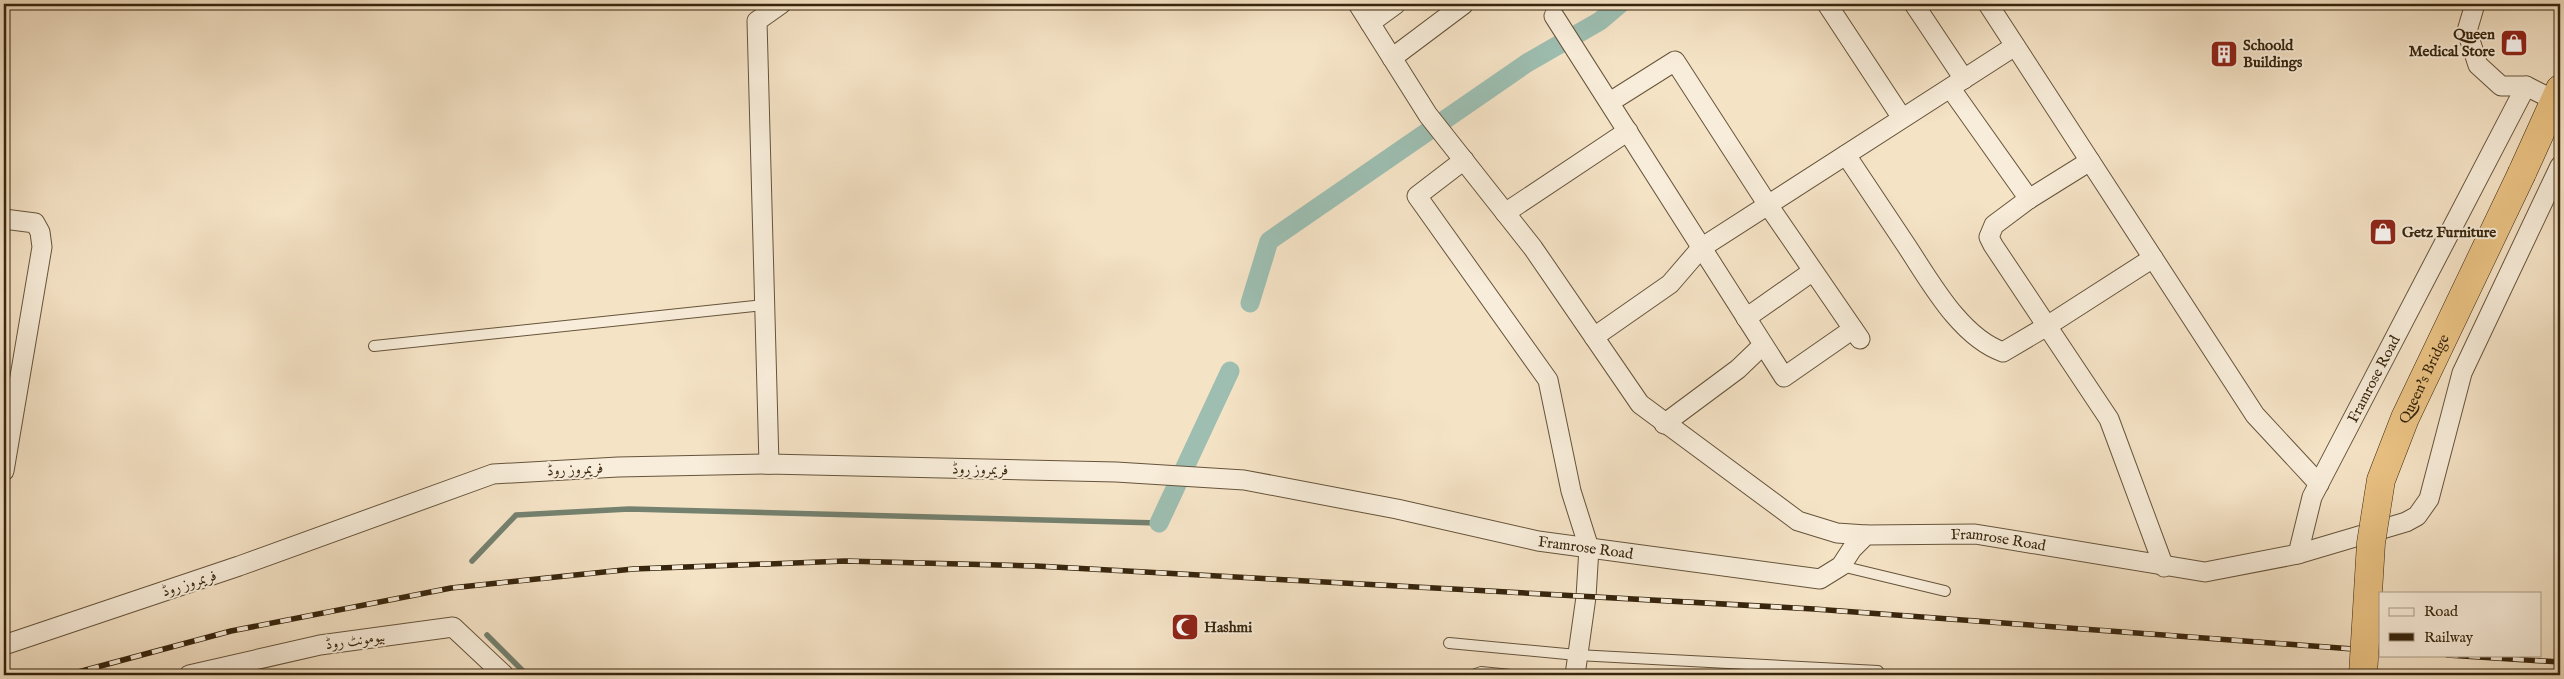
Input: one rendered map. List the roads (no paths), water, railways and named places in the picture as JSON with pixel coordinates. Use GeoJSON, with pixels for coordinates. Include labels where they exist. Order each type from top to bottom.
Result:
{"type":"FeatureCollection","features":[{"type":"Feature","properties":{"kind":"highway","name":"Queen's Bridge"},"geometry":{"type":"LineString","coordinates":[[2362,675],[2371,543],[2381,480],[2405,418],[2559,97]]}},
{"type":"Feature","properties":{"kind":"street"},"geometry":{"type":"LineString","coordinates":[[768,464],[757,20],[781,4]]}},
{"type":"Feature","properties":{"kind":"street"},"geometry":{"type":"LineString","coordinates":[[1358,4],[1428,115],[1532,248],[1640,404],[1664,424],[1798,521],[1838,533],[1866,535]]}},
{"type":"Feature","properties":{"kind":"street"},"geometry":{"type":"LineString","coordinates":[[1370,23],[1396,4]]}},
{"type":"Feature","properties":{"kind":"street"},"geometry":{"type":"LineString","coordinates":[[1392,58],[1464,4]]}},
{"type":"Feature","properties":{"kind":"street"},"geometry":{"type":"LineString","coordinates":[[1827,4],[1902,118]]}},
{"type":"Feature","properties":{"kind":"street"},"geometry":{"type":"LineString","coordinates":[[1914,4],[1957,84],[2029,199]]}},
{"type":"Feature","properties":{"kind":"street"},"geometry":{"type":"LineString","coordinates":[[1988,4],[2255,415],[2319,484]]}},
{"type":"Feature","properties":{"kind":"street"},"geometry":{"type":"LineString","coordinates":[[2475,4],[2467,30],[2478,65],[2501,86],[2526,86],[2559,97]]}},
{"type":"Feature","properties":{"kind":"street"},"geometry":{"type":"LineString","coordinates":[[1554,16],[1784,377],[1856,334],[1768,205],[1675,61],[1610,102]]}},
{"type":"Feature","properties":{"kind":"street"},"geometry":{"type":"LineString","coordinates":[[1594,337],[1670,284],[1701,248],[2015,46]]}},
{"type":"Feature","properties":{"kind":"street","name":"Framrose Road"},"geometry":{"type":"LineString","coordinates":[[1203,477],[1263,484],[1397,509],[1538,541],[1820,579],[1841,566],[1866,535],[1975,534],[2164,567],[2205,572],[2298,554],[2312,497],[2526,86]]}},
{"type":"Feature","properties":{"kind":"street"},"geometry":{"type":"LineString","coordinates":[[1505,213],[1628,131]]}},
{"type":"Feature","properties":{"kind":"street"},"geometry":{"type":"LineString","coordinates":[[1846,155],[1950,310],[1975,335],[1992,348],[2002,352],[2047,326],[2153,258]]}},
{"type":"Feature","properties":{"kind":"street"},"geometry":{"type":"LineString","coordinates":[[1464,160],[1417,196],[1548,380],[1571,491],[1589,548],[1586,597],[1575,675]]}},
{"type":"Feature","properties":{"kind":"street"},"geometry":{"type":"LineString","coordinates":[[2090,161],[2029,199],[1994,225],[1989,237],[2109,420],[2164,567]]}},
{"type":"Feature","properties":{"kind":"street"},"geometry":{"type":"LineString","coordinates":[[2298,554],[2406,522],[2423,510],[2429,499],[2462,373],[2560,166]]}},
{"type":"Feature","properties":{"kind":"street"},"geometry":{"type":"LineString","coordinates":[[4,219],[34,223],[40,232],[42,247],[4,471]]}},
{"type":"Feature","properties":{"kind":"street"},"geometry":{"type":"LineString","coordinates":[[1746,318],[1814,271]]}},
{"type":"Feature","properties":{"kind":"street"},"geometry":{"type":"LineString","coordinates":[[1664,424],[1738,369],[1763,345]]}},
{"type":"Feature","properties":{"kind":"street","name":"فریمروز روڈ"},"geometry":{"type":"LineString","coordinates":[[4,645],[239,566],[493,474],[618,467],[768,464],[1203,477]]}},
{"type":"Feature","properties":{"kind":"street","name":"بیومونٹ روڈ"},"geometry":{"type":"LineString","coordinates":[[189,675],[320,645],[453,626],[504,675]]}},
{"type":"Feature","properties":{"kind":"lane"},"geometry":{"type":"LineString","coordinates":[[374,346],[764,305]]}},
{"type":"Feature","properties":{"kind":"lane"},"geometry":{"type":"LineString","coordinates":[[1841,566],[1945,591]]}},
{"type":"Feature","properties":{"kind":"lane"},"geometry":{"type":"LineString","coordinates":[[1449,643],[1577,655],[1878,671]]}},
{"type":"Feature","properties":{"kind":"lane"},"geometry":{"type":"LineString","coordinates":[[1473,675],[1481,672],[1511,675]]}},
{"type":"Feature","properties":{"kind":"waterway"},"geometry":{"type":"LineString","coordinates":[[1250,303],[1269,241],[1527,63],[1600,21],[1620,4]]}},
{"type":"Feature","properties":{"kind":"waterway"},"geometry":{"type":"LineString","coordinates":[[1159,523],[1230,371]]}},
{"type":"Feature","properties":{"kind":"waterway"},"geometry":{"type":"LineString","coordinates":[[472,561],[516,515],[629,509],[1159,523]]}},
{"type":"Feature","properties":{"kind":"waterway"},"geometry":{"type":"LineString","coordinates":[[487,635],[527,675]]}},
{"type":"Feature","properties":{"kind":"railway"},"geometry":{"type":"LineString","coordinates":[[67,675],[231,631],[451,588],[633,569],[845,561],[1036,566],[1814,609],[2379,651]]}},
{"type":"Feature","properties":{"kind":"railway"},"geometry":{"type":"LineString","coordinates":[[2463,656],[2560,662]]}},
{"type":"Feature","properties":{"kind":"place","name":"Queen Medical Store"},"geometry":{"type":"Point","coordinates":[2514,43]}},
{"type":"Feature","properties":{"kind":"place","name":"Schoold Buildings"},"geometry":{"type":"Point","coordinates":[2224,54]}},
{"type":"Feature","properties":{"kind":"place","name":"Getz Furniture"},"geometry":{"type":"Point","coordinates":[2383,232]}},
{"type":"Feature","properties":{"kind":"place","name":"Hashmi"},"geometry":{"type":"Point","coordinates":[1185,627]}}]}
